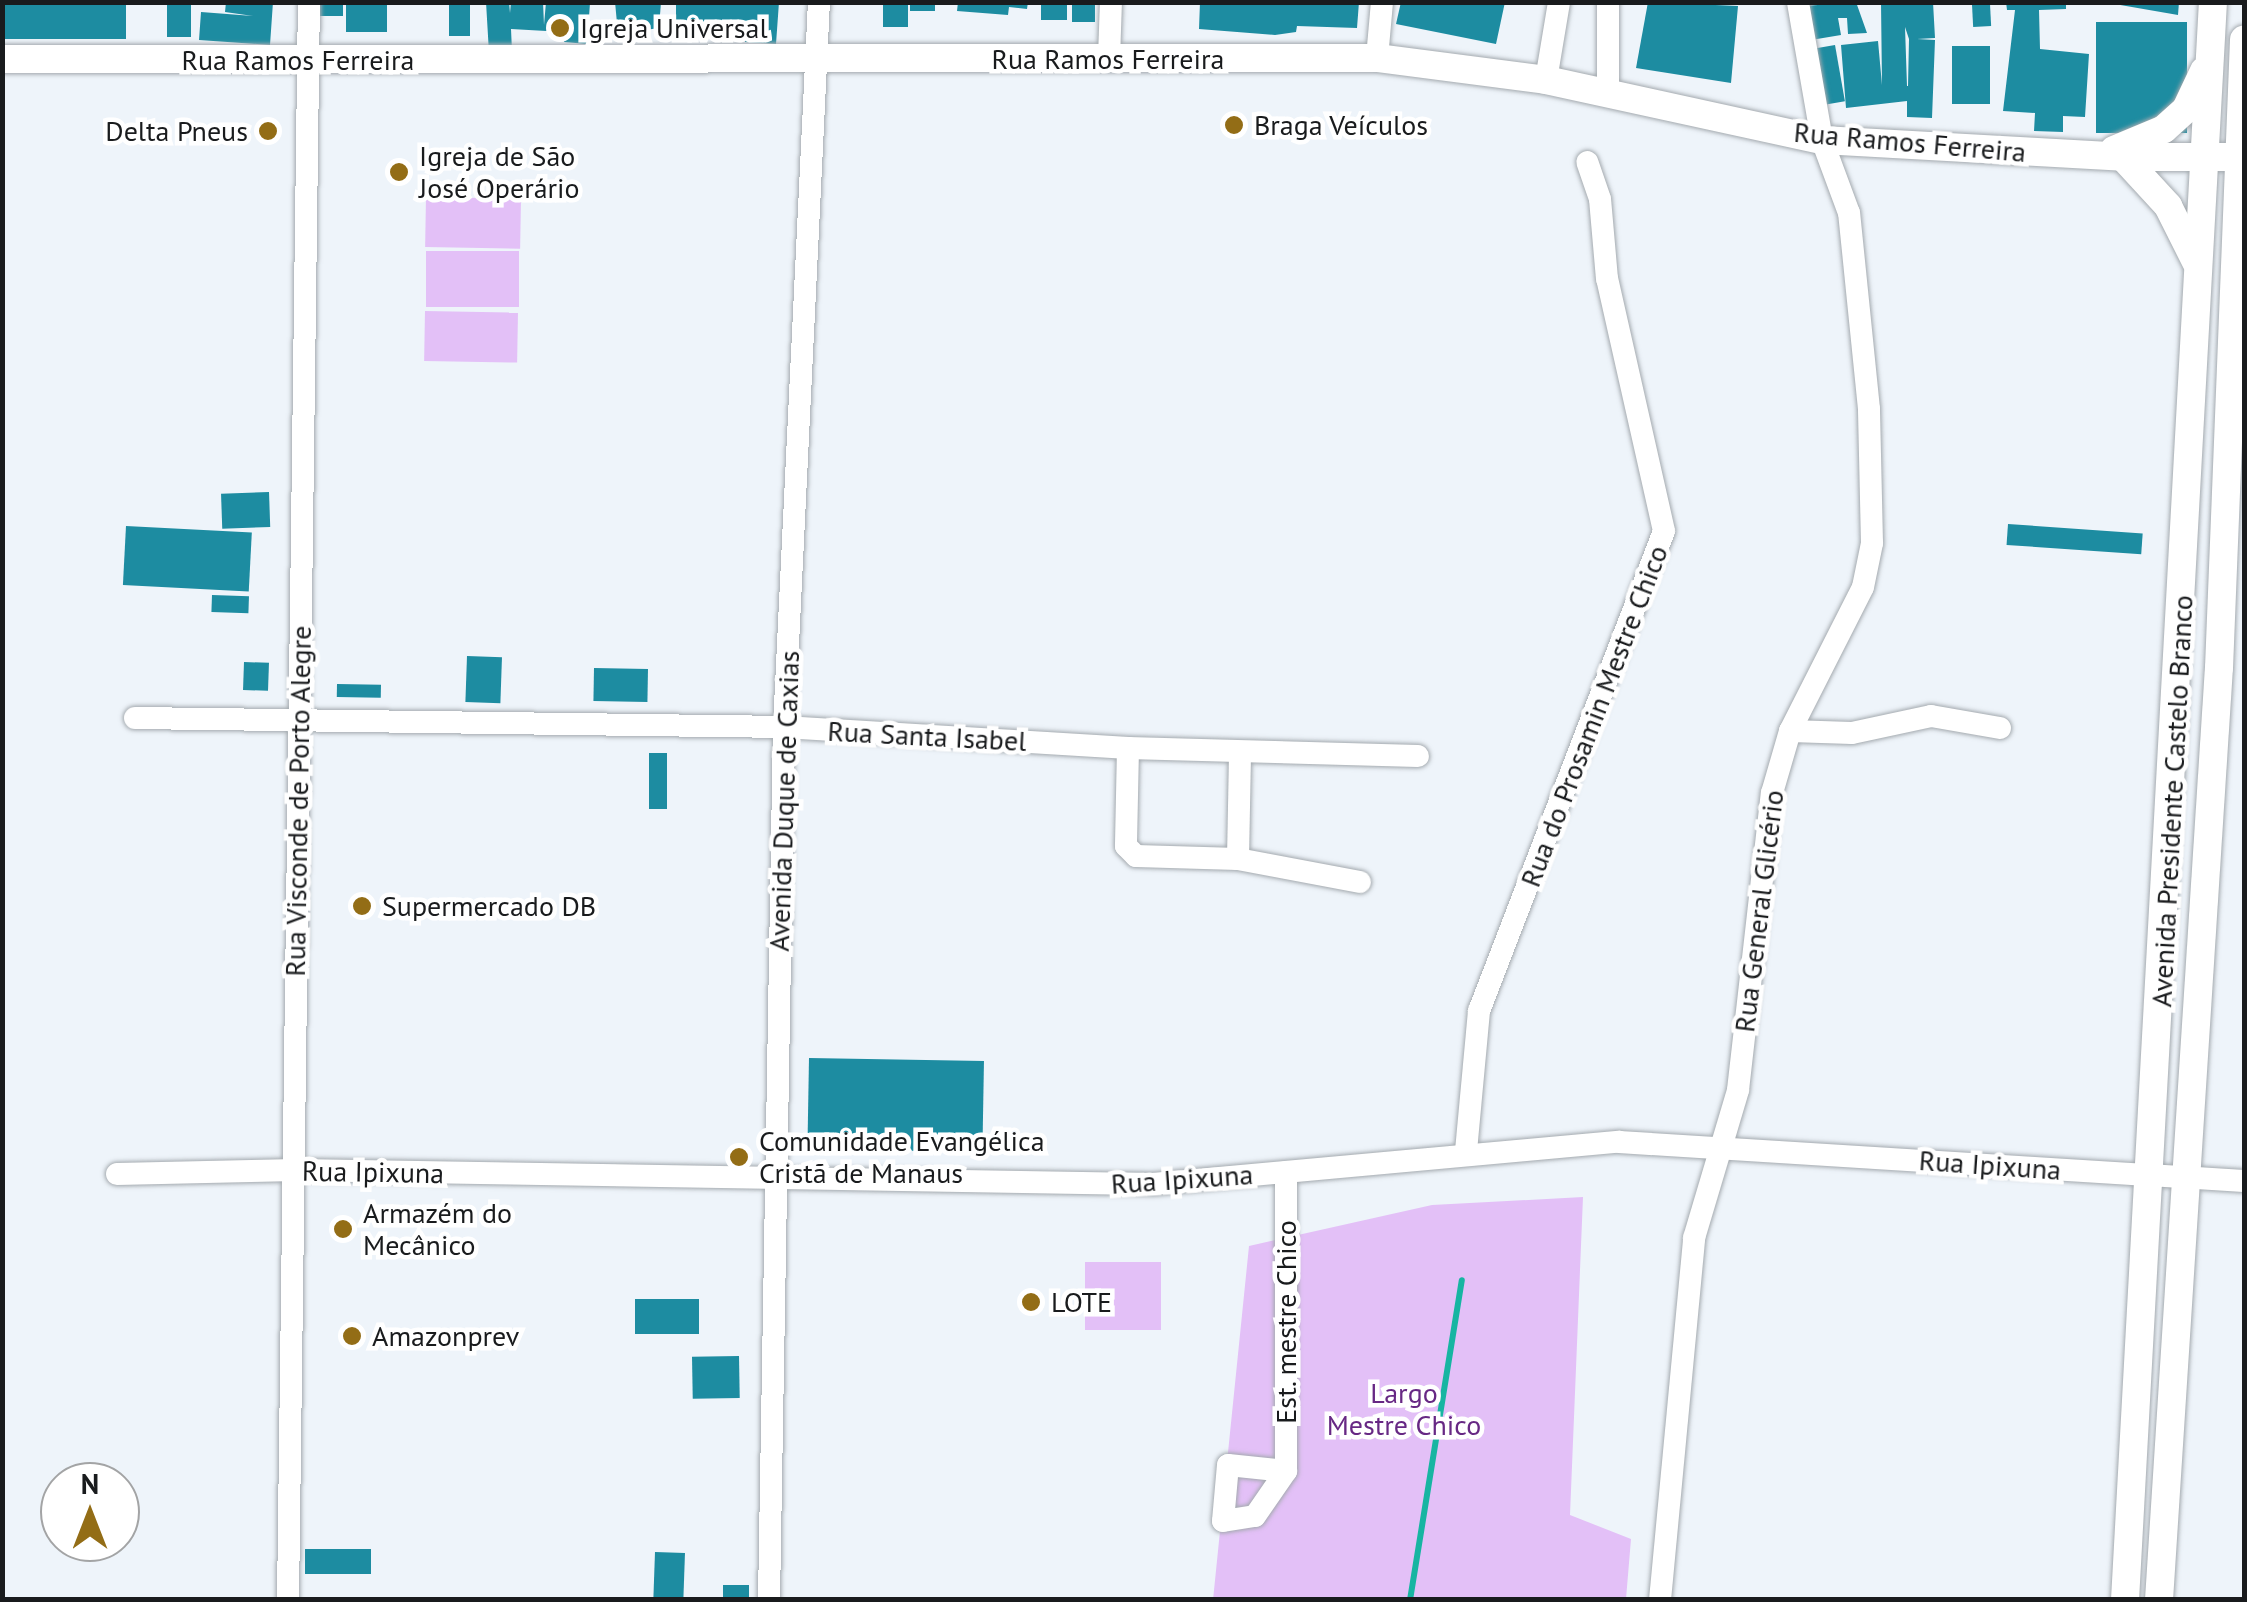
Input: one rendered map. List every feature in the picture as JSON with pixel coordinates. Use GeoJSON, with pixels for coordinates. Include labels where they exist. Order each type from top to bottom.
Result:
{"type":"FeatureCollection","features":[{"type":"Feature","properties":{"kind":"main road","name":"Avenida Presidente Castelo Branco"},"geometry":{"type":"LineString","coordinates":[[2125,1600],[2152,1176],[2213,2]]}},
{"type":"Feature","properties":{"kind":"main road","name":"Avenida Presidente Castelo Branco"},"geometry":{"type":"LineString","coordinates":[[2159,1600],[2188,1178],[2242,249],[2244,39]]}},
{"type":"Feature","properties":{"kind":"main road"},"geometry":{"type":"LineString","coordinates":[[2093,156],[2164,129],[2186,109],[2211,50]]}},
{"type":"Feature","properties":{"kind":"main road","name":"Rua Ramos Ferreira"},"geometry":{"type":"LineString","coordinates":[[2,59],[1377,58],[1546,80],[1822,140],[2124,158],[2244,170]]}},
{"type":"Feature","properties":{"kind":"main road"},"geometry":{"type":"LineString","coordinates":[[2124,158],[2168,206],[2201,272]]}},
{"type":"Feature","properties":{"kind":"main road"},"geometry":{"type":"LineString","coordinates":[[2179,681],[2218,685]]}},
{"type":"Feature","properties":{"kind":"street","name":"Rua Visconde de Porto Alegre"},"geometry":{"type":"LineString","coordinates":[[288,1600],[309,2]]}},
{"type":"Feature","properties":{"kind":"street","name":"Avenida Duque de Caxias"},"geometry":{"type":"LineString","coordinates":[[769,1600],[784,728],[819,2]]}},
{"type":"Feature","properties":{"kind":"street"},"geometry":{"type":"LineString","coordinates":[[1109,58],[1112,2]]}},
{"type":"Feature","properties":{"kind":"street"},"geometry":{"type":"LineString","coordinates":[[1377,58],[1382,2]]}},
{"type":"Feature","properties":{"kind":"street"},"geometry":{"type":"LineString","coordinates":[[1546,80],[1558,2]]}},
{"type":"Feature","properties":{"kind":"street"},"geometry":{"type":"LineString","coordinates":[[1608,2],[1608,94]]}},
{"type":"Feature","properties":{"kind":"street","name":"Rua General Glicério"},"geometry":{"type":"LineString","coordinates":[[1660,1600],[1694,1238],[1738,1090],[1772,793],[1790,731],[1863,586],[1872,542],[1869,408],[1849,214],[1822,140],[1798,2]]}},
{"type":"Feature","properties":{"kind":"street","name":"Rua do Prosamin Mestre Chico"},"geometry":{"type":"LineString","coordinates":[[1466,1152],[1479,1011],[1664,531],[1606,279],[1600,198],[1587,162]]}},
{"type":"Feature","properties":{"kind":"street"},"geometry":{"type":"LineString","coordinates":[[1790,731],[1852,733],[1931,716],[2000,728]]}},
{"type":"Feature","properties":{"kind":"street","name":"Rua Santa Isabel"},"geometry":{"type":"LineString","coordinates":[[135,718],[298,717],[784,728],[1128,748],[1418,756]]}},
{"type":"Feature","properties":{"kind":"street"},"geometry":{"type":"LineString","coordinates":[[1128,748],[1129,852],[1238,859],[1360,882]]}},
{"type":"Feature","properties":{"kind":"street"},"geometry":{"type":"LineString","coordinates":[[1238,859],[1240,752]]}},
{"type":"Feature","properties":{"kind":"street","name":"Rua Ipixuna"},"geometry":{"type":"LineString","coordinates":[[117,1174],[296,1170],[776,1182],[1153,1184],[1466,1152],[1619,1142],[1722,1145],[2244,1181]]}},
{"type":"Feature","properties":{"kind":"street","name":"Est. mestre Chico"},"geometry":{"type":"LineString","coordinates":[[1286,1172],[1286,1471]]}},
{"type":"Feature","properties":{"kind":"green space"},"geometry":{"type":"Polygon","coordinates":[[[426,197],[521,199],[520,249],[425,247],[426,197]]]}},
{"type":"Feature","properties":{"kind":"green space"},"geometry":{"type":"Polygon","coordinates":[[[426,251],[519,251],[519,307],[426,307],[426,251]]]}},
{"type":"Feature","properties":{"kind":"green space"},"geometry":{"type":"Polygon","coordinates":[[[425,311],[518,313],[517,363],[424,361],[425,311]]]}},
{"type":"Feature","properties":{"kind":"green space","name":"Largo Mestre Chico"},"geometry":{"type":"Polygon","coordinates":[[[1583,1197],[1570,1515],[1631,1539],[1626,1599],[1213,1600],[1249,1246],[1432,1205],[1583,1197]]]}},
{"type":"Feature","properties":{"kind":"green space"},"geometry":{"type":"Polygon","coordinates":[[[1085,1262],[1161,1262],[1161,1330],[1085,1330],[1085,1262]]]}},
{"type":"Feature","properties":{"kind":"building"},"geometry":{"type":"Polygon","coordinates":[[[3,2],[126,2],[126,39],[3,39],[3,2]]]}},
{"type":"Feature","properties":{"kind":"building"},"geometry":{"type":"Polygon","coordinates":[[[167,2],[191,2],[191,37],[167,37],[167,2]]]}},
{"type":"Feature","properties":{"kind":"building"},"geometry":{"type":"Polygon","coordinates":[[[226,2],[273,2],[270,45],[199,40],[201,12],[253,16],[225,12],[226,2]]]}},
{"type":"Feature","properties":{"kind":"building"},"geometry":{"type":"Polygon","coordinates":[[[315,2],[343,2],[343,16],[315,16],[315,2]]]}},
{"type":"Feature","properties":{"kind":"building"},"geometry":{"type":"Polygon","coordinates":[[[346,2],[387,2],[387,32],[346,32],[346,2]]]}},
{"type":"Feature","properties":{"kind":"building"},"geometry":{"type":"Polygon","coordinates":[[[449,2],[470,2],[470,36],[449,36],[449,2]]]}},
{"type":"Feature","properties":{"kind":"building"},"geometry":{"type":"Polygon","coordinates":[[[486,2],[509,2],[510,13],[511,2],[543,2],[544,25],[546,2],[590,3],[587,44],[564,42],[564,32],[511,29],[512,51],[489,53],[486,2]]]}},
{"type":"Feature","properties":{"kind":"building"},"geometry":{"type":"Polygon","coordinates":[[[615,2],[661,2],[659,28],[618,34],[615,2]]]}},
{"type":"Feature","properties":{"kind":"building"},"geometry":{"type":"Polygon","coordinates":[[[676,2],[779,2],[776,44],[745,42],[746,28],[676,29],[676,2]]]}},
{"type":"Feature","properties":{"kind":"building"},"geometry":{"type":"Polygon","coordinates":[[[883,2],[908,2],[908,27],[883,27],[883,2]]]}},
{"type":"Feature","properties":{"kind":"building"},"geometry":{"type":"Polygon","coordinates":[[[910,2],[935,2],[935,11],[910,11],[910,2]]]}},
{"type":"Feature","properties":{"kind":"building"},"geometry":{"type":"Polygon","coordinates":[[[958,2],[1028,2],[1027,9],[1009,7],[1008,15],[957,11],[958,2]]]}},
{"type":"Feature","properties":{"kind":"building"},"geometry":{"type":"Polygon","coordinates":[[[1041,2],[1067,2],[1067,20],[1041,20],[1041,2]]]}},
{"type":"Feature","properties":{"kind":"building"},"geometry":{"type":"Polygon","coordinates":[[[1072,2],[1095,2],[1095,22],[1072,22],[1072,2]]]}},
{"type":"Feature","properties":{"kind":"building"},"geometry":{"type":"Polygon","coordinates":[[[1200,2],[1359,2],[1357,28],[1297,26],[1296,32],[1275,35],[1199,29],[1200,2]]]}},
{"type":"Feature","properties":{"kind":"building"},"geometry":{"type":"Polygon","coordinates":[[[1401,2],[1505,2],[1496,44],[1396,24],[1401,2]]]}},
{"type":"Feature","properties":{"kind":"building"},"geometry":{"type":"Polygon","coordinates":[[[1648,2],[1738,6],[1731,83],[1636,68],[1648,2]]]}},
{"type":"Feature","properties":{"kind":"building"},"geometry":{"type":"Polygon","coordinates":[[[1856,2],[1867,33],[1848,34],[1847,18],[1838,18],[1841,35],[1811,40],[1805,6],[1856,2]]]}},
{"type":"Feature","properties":{"kind":"building"},"geometry":{"type":"Polygon","coordinates":[[[1933,2],[1935,38],[1917,39],[1935,40],[1932,118],[1907,117],[1907,101],[1846,108],[1841,45],[1878,41],[1882,85],[1881,3],[1933,2]],[[1905,27],[1907,86],[1908,86],[1909,39],[1905,27]]]}},
{"type":"Feature","properties":{"kind":"building"},"geometry":{"type":"Polygon","coordinates":[[[2006,2],[2066,2],[2066,9],[2039,10],[2040,49],[2089,54],[2085,117],[2063,116],[2063,132],[2034,131],[2035,113],[2003,111],[2015,10],[2007,10],[2006,2]]]}},
{"type":"Feature","properties":{"kind":"building"},"geometry":{"type":"Polygon","coordinates":[[[2103,2],[2179,2],[2178,15],[2103,2]]]}},
{"type":"Feature","properties":{"kind":"building"},"geometry":{"type":"Polygon","coordinates":[[[1990,4],[1991,26],[1973,27],[1972,5],[1990,4]]]}},
{"type":"Feature","properties":{"kind":"building"},"geometry":{"type":"Polygon","coordinates":[[[2096,22],[2187,22],[2187,133],[2096,133],[2096,22]]]}},
{"type":"Feature","properties":{"kind":"building"},"geometry":{"type":"Polygon","coordinates":[[[1835,45],[1845,101],[1820,105],[1810,49],[1835,45]]]}},
{"type":"Feature","properties":{"kind":"building"},"geometry":{"type":"Polygon","coordinates":[[[1952,46],[1990,46],[1990,104],[1952,104],[1952,46]]]}},
{"type":"Feature","properties":{"kind":"building"},"geometry":{"type":"Polygon","coordinates":[[[269,492],[270,527],[222,529],[221,494],[269,492]]]}},
{"type":"Feature","properties":{"kind":"building"},"geometry":{"type":"Polygon","coordinates":[[[2008,524],[2143,533],[2141,554],[2007,545],[2008,524]]]}},
{"type":"Feature","properties":{"kind":"building"},"geometry":{"type":"Polygon","coordinates":[[[126,526],[252,533],[249,592],[123,585],[126,526]]]}},
{"type":"Feature","properties":{"kind":"building"},"geometry":{"type":"Polygon","coordinates":[[[212,595],[249,596],[248,613],[211,612],[212,595]]]}},
{"type":"Feature","properties":{"kind":"building"},"geometry":{"type":"Polygon","coordinates":[[[467,656],[502,657],[500,703],[465,702],[467,656]]]}},
{"type":"Feature","properties":{"kind":"building"},"geometry":{"type":"Polygon","coordinates":[[[244,662],[269,663],[268,691],[243,690],[244,662]]]}},
{"type":"Feature","properties":{"kind":"building"},"geometry":{"type":"Polygon","coordinates":[[[594,668],[648,669],[647,702],[593,701],[594,668]]]}},
{"type":"Feature","properties":{"kind":"building"},"geometry":{"type":"Polygon","coordinates":[[[337,684],[381,685],[381,698],[337,697],[337,684]]]}},
{"type":"Feature","properties":{"kind":"building"},"geometry":{"type":"Polygon","coordinates":[[[649,753],[667,753],[667,809],[649,809],[649,753]]]}},
{"type":"Feature","properties":{"kind":"building"},"geometry":{"type":"Polygon","coordinates":[[[809,1058],[984,1061],[982,1152],[807,1149],[809,1058]]]}},
{"type":"Feature","properties":{"kind":"building"},"geometry":{"type":"Polygon","coordinates":[[[635,1299],[699,1299],[699,1334],[635,1334],[635,1299]]]}},
{"type":"Feature","properties":{"kind":"building"},"geometry":{"type":"Polygon","coordinates":[[[739,1356],[740,1398],[693,1399],[692,1357],[739,1356]]]}},
{"type":"Feature","properties":{"kind":"building"},"geometry":{"type":"Polygon","coordinates":[[[305,1549],[371,1549],[371,1574],[305,1574],[305,1549]]]}},
{"type":"Feature","properties":{"kind":"building"},"geometry":{"type":"Polygon","coordinates":[[[655,1552],[685,1553],[683,1600],[653,1600],[655,1552]]]}},
{"type":"Feature","properties":{"kind":"building"},"geometry":{"type":"Polygon","coordinates":[[[723,1585],[749,1585],[749,1600],[723,1600],[723,1585]]]}},
{"type":"Feature","properties":{"kind":"waterway"},"geometry":{"type":"LineString","coordinates":[[1410,1600],[1462,1280]]}},
{"type":"Feature","properties":{"kind":"place","name":"Igreja Universal"},"geometry":{"type":"Point","coordinates":[560,28]}},
{"type":"Feature","properties":{"kind":"place","name":"Braga Veículos"},"geometry":{"type":"Point","coordinates":[1234,125]}},
{"type":"Feature","properties":{"kind":"place","name":"Delta Pneus"},"geometry":{"type":"Point","coordinates":[268,131]}},
{"type":"Feature","properties":{"kind":"place","name":"Igreja de São José Operário"},"geometry":{"type":"Point","coordinates":[399,172]}},
{"type":"Feature","properties":{"kind":"place","name":"Supermercado DB"},"geometry":{"type":"Point","coordinates":[362,906]}},
{"type":"Feature","properties":{"kind":"place","name":"Comunidade Evangélica Cristã de Manaus"},"geometry":{"type":"Point","coordinates":[739,1157]}},
{"type":"Feature","properties":{"kind":"place","name":"Armazém do Mecânico"},"geometry":{"type":"Point","coordinates":[343,1229]}},
{"type":"Feature","properties":{"kind":"place","name":"LOTE"},"geometry":{"type":"Point","coordinates":[1031,1302]}},
{"type":"Feature","properties":{"kind":"place","name":"Amazonprev"},"geometry":{"type":"Point","coordinates":[352,1336]}}]}
